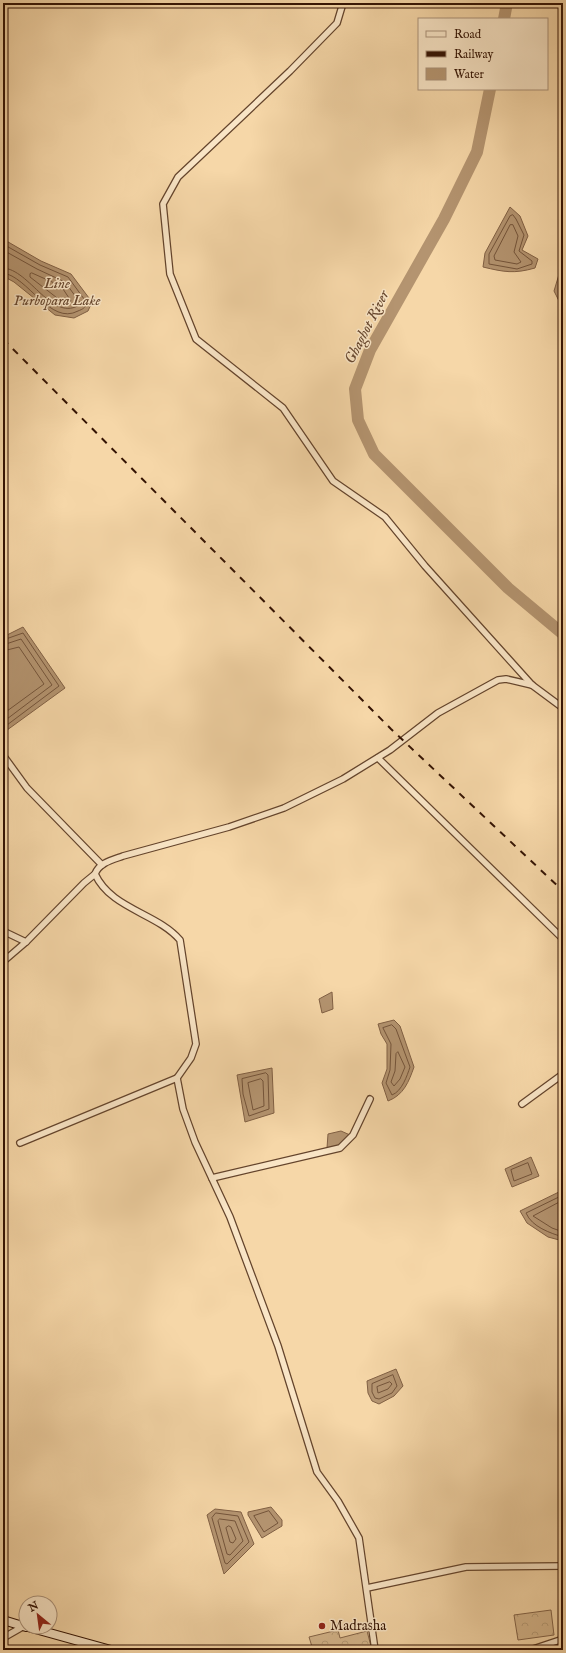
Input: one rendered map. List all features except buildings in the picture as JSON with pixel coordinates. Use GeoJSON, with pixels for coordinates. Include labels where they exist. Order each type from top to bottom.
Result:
{"type":"FeatureCollection","features":[{"type":"Feature","properties":{"kind":"main road"},"geometry":{"type":"LineString","coordinates":[[3,1620],[18,1624]]}},
{"type":"Feature","properties":{"kind":"main road"},"geometry":{"type":"LineString","coordinates":[[58,1635],[112,1650]]}},
{"type":"Feature","properties":{"kind":"street"},"geometry":{"type":"LineString","coordinates":[[343,3],[337,23],[290,72],[178,177],[163,204],[170,274],[196,339],[283,408],[333,481],[385,517],[425,566],[532,685],[563,708]]}},
{"type":"Feature","properties":{"kind":"street"},"geometry":{"type":"LineString","coordinates":[[5,960],[26,942],[84,883],[95,874],[97,868],[102,865],[123,856],[268,814],[343,779],[404,740],[427,720],[498,680],[506,679],[532,685]]}},
{"type":"Feature","properties":{"kind":"street"},"geometry":{"type":"LineString","coordinates":[[3,755],[27,788],[102,865]]}},
{"type":"Feature","properties":{"kind":"street"},"geometry":{"type":"LineString","coordinates":[[378,758],[563,939]]}},
{"type":"Feature","properties":{"kind":"street"},"geometry":{"type":"LineString","coordinates":[[20,1143],[177,1078],[191,1058],[196,1044],[180,940],[174,933],[131,909],[109,893],[103,888],[95,874]]}},
{"type":"Feature","properties":{"kind":"street"},"geometry":{"type":"LineString","coordinates":[[3,931],[26,942]]}},
{"type":"Feature","properties":{"kind":"street"},"geometry":{"type":"LineString","coordinates":[[522,1104],[563,1074]]}},
{"type":"Feature","properties":{"kind":"street"},"geometry":{"type":"LineString","coordinates":[[177,1078],[183,1109],[195,1142],[230,1217],[278,1346],[317,1472],[338,1501],[359,1538],[375,1650]]}},
{"type":"Feature","properties":{"kind":"street"},"geometry":{"type":"LineString","coordinates":[[212,1178],[340,1148],[354,1135],[370,1099]]}},
{"type":"Feature","properties":{"kind":"street"},"geometry":{"type":"LineString","coordinates":[[366,1588],[466,1568],[563,1566]]}},
{"type":"Feature","properties":{"kind":"street"},"geometry":{"type":"LineString","coordinates":[[3,1638],[18,1630]]}},
{"type":"Feature","properties":{"kind":"street"},"geometry":{"type":"LineString","coordinates":[[530,1650],[563,1639]]}},
{"type":"Feature","properties":{"kind":"green space"},"geometry":{"type":"Polygon","coordinates":[[[551,1610],[554,1635],[518,1640],[514,1615],[551,1610]]]}},
{"type":"Feature","properties":{"kind":"green space"},"geometry":{"type":"Polygon","coordinates":[[[338,1630],[340,1638],[367,1631],[372,1650],[313,1650],[309,1637],[338,1630]]]}},
{"type":"Feature","properties":{"kind":"water"},"geometry":{"type":"Polygon","coordinates":[[[510,207],[520,216],[528,236],[522,250],[538,259],[535,268],[509,272],[483,267],[485,253],[510,207]]]}},
{"type":"Feature","properties":{"kind":"water","name":"Line Purbopara Lake"},"geometry":{"type":"Polygon","coordinates":[[[3,239],[41,261],[71,274],[92,302],[88,311],[74,318],[55,315],[14,282],[3,276],[3,239]]]}},
{"type":"Feature","properties":{"kind":"water"},"geometry":{"type":"Polygon","coordinates":[[[563,268],[563,304],[560,303],[554,291],[560,271],[563,268]]]}},
{"type":"Feature","properties":{"kind":"water"},"geometry":{"type":"Polygon","coordinates":[[[23,627],[65,688],[3,733],[3,637],[23,627]]]}},
{"type":"Feature","properties":{"kind":"water"},"geometry":{"type":"Polygon","coordinates":[[[332,992],[333,1009],[322,1013],[319,999],[332,992]]]}},
{"type":"Feature","properties":{"kind":"water"},"geometry":{"type":"Polygon","coordinates":[[[394,1020],[400,1026],[414,1067],[408,1082],[402,1091],[388,1101],[382,1083],[387,1069],[387,1044],[381,1034],[378,1024],[394,1020]]]}},
{"type":"Feature","properties":{"kind":"water"},"geometry":{"type":"Polygon","coordinates":[[[272,1068],[274,1113],[245,1122],[237,1075],[272,1068]]]}},
{"type":"Feature","properties":{"kind":"water"},"geometry":{"type":"Polygon","coordinates":[[[341,1131],[350,1135],[351,1142],[336,1151],[327,1148],[328,1134],[341,1131]]]}},
{"type":"Feature","properties":{"kind":"water"},"geometry":{"type":"Polygon","coordinates":[[[531,1157],[539,1176],[512,1187],[505,1169],[531,1157]]]}},
{"type":"Feature","properties":{"kind":"water"},"geometry":{"type":"Polygon","coordinates":[[[563,1190],[563,1241],[548,1237],[527,1223],[520,1211],[563,1190]]]}},
{"type":"Feature","properties":{"kind":"water"},"geometry":{"type":"Polygon","coordinates":[[[396,1369],[403,1386],[394,1396],[379,1404],[372,1401],[368,1393],[367,1381],[396,1369]]]}},
{"type":"Feature","properties":{"kind":"water"},"geometry":{"type":"Polygon","coordinates":[[[271,1507],[282,1520],[282,1526],[262,1538],[248,1515],[248,1512],[271,1507]]]}},
{"type":"Feature","properties":{"kind":"water"},"geometry":{"type":"Polygon","coordinates":[[[215,1509],[241,1512],[254,1544],[224,1574],[207,1515],[215,1509]]]}},
{"type":"Feature","properties":{"kind":"waterway","name":"Ghaghot River"},"geometry":{"type":"LineString","coordinates":[[504,18],[507,3]]}},
{"type":"Feature","properties":{"kind":"waterway","name":"Ghaghot River"},"geometry":{"type":"LineString","coordinates":[[490,90],[477,152],[444,219],[370,350],[355,389],[358,420],[374,454],[508,588],[563,634]]}},
{"type":"Feature","properties":{"kind":"railway"},"geometry":{"type":"LineString","coordinates":[[3,339],[391,729],[563,891]]}},
{"type":"Feature","properties":{"kind":"place","name":"Madrasha"},"geometry":{"type":"Point","coordinates":[322,1626]}}]}
